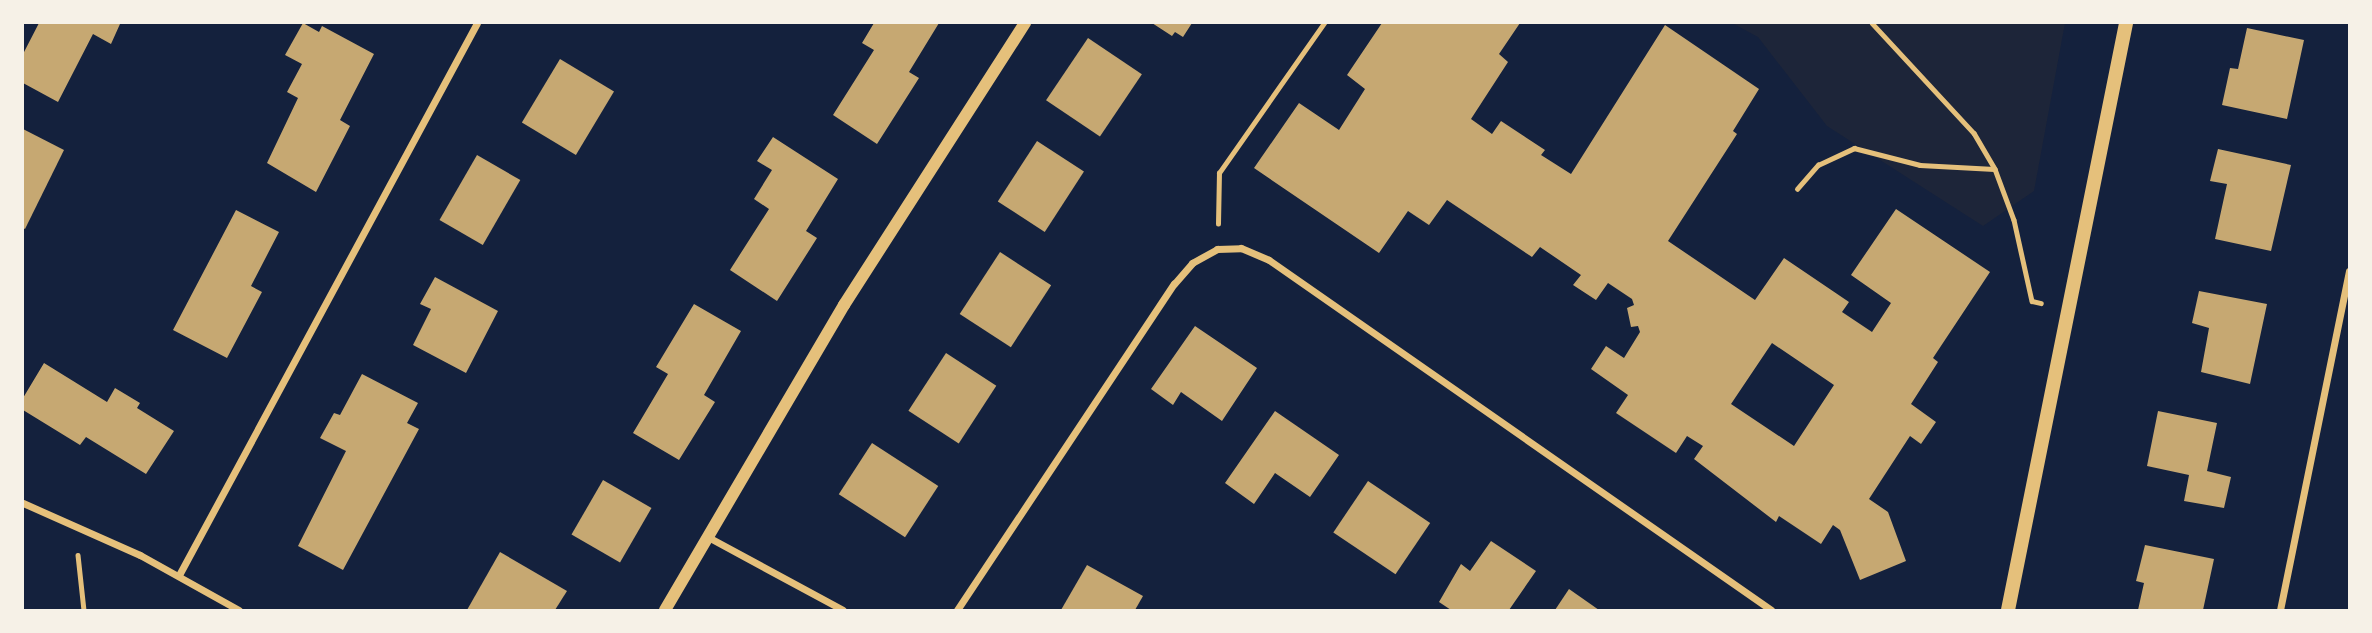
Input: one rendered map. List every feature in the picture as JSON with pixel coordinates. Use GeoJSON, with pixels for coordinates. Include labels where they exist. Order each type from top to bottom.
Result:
{"type":"FeatureCollection","features":[{"type":"Feature","properties":{"kind":"main road"},"geometry":{"type":"LineString","coordinates":[[2008,610],[2009,590],[2126,23]]}},
{"type":"Feature","properties":{"kind":"main road"},"geometry":{"type":"LineString","coordinates":[[1997,610],[2009,590]]}},
{"type":"Feature","properties":{"kind":"street"},"geometry":{"type":"LineString","coordinates":[[179,575],[477,23]]}},
{"type":"Feature","properties":{"kind":"street"},"geometry":{"type":"LineString","coordinates":[[665,610],[844,305],[1025,23]]}},
{"type":"Feature","properties":{"kind":"street"},"geometry":{"type":"LineString","coordinates":[[957,610],[1174,284],[1192,263],[1217,248],[1241,248],[1269,260],[1771,610]]}},
{"type":"Feature","properties":{"kind":"street"},"geometry":{"type":"LineString","coordinates":[[2280,610],[2349,271]]}},
{"type":"Feature","properties":{"kind":"street"},"geometry":{"type":"LineString","coordinates":[[23,503],[78,526],[179,575],[239,610]]}},
{"type":"Feature","properties":{"kind":"street"},"geometry":{"type":"LineString","coordinates":[[707,537],[843,610]]}},
{"type":"Feature","properties":{"kind":"path"},"geometry":{"type":"LineString","coordinates":[[1217,248],[1219,173],[1324,23]]}},
{"type":"Feature","properties":{"kind":"path"},"geometry":{"type":"LineString","coordinates":[[1872,23],[1974,133],[1995,169],[2014,219],[2032,301],[2067,309]]}},
{"type":"Feature","properties":{"kind":"path"},"geometry":{"type":"LineString","coordinates":[[1797,189],[1818,166],[1854,148],[1920,165],[1995,169]]}},
{"type":"Feature","properties":{"kind":"path"},"geometry":{"type":"LineString","coordinates":[[78,526],[83,610]]}},
{"type":"Feature","properties":{"kind":"shaded area"},"geometry":{"type":"Polygon","coordinates":[[[1732,23],[2065,23],[2034,191],[1983,226],[1827,126],[1758,37],[1732,23]]]}},
{"type":"Feature","properties":{"kind":"building"},"geometry":{"type":"Polygon","coordinates":[[[39,23],[120,24],[111,44],[93,34],[58,102],[23,83],[23,54],[39,23]]]}},
{"type":"Feature","properties":{"kind":"building"},"geometry":{"type":"Polygon","coordinates":[[[303,23],[319,32],[322,26],[374,54],[340,120],[350,126],[316,192],[267,163],[298,98],[287,92],[302,64],[285,55],[303,23]]]}},
{"type":"Feature","properties":{"kind":"building"},"geometry":{"type":"Polygon","coordinates":[[[874,23],[939,23],[909,72],[919,78],[877,144],[833,115],[874,50],[862,43],[874,23]]]}},
{"type":"Feature","properties":{"kind":"building"},"geometry":{"type":"Polygon","coordinates":[[[1152,23],[1192,23],[1183,37],[1175,32],[1172,36],[1152,23]]]}},
{"type":"Feature","properties":{"kind":"building"},"geometry":{"type":"Polygon","coordinates":[[[1382,23],[1520,23],[1499,54],[1508,62],[1471,119],[1492,134],[1501,121],[1545,150],[1541,155],[1571,174],[1665,25],[1759,89],[1733,131],[1737,134],[1668,241],[1755,300],[1784,258],[1849,302],[1842,312],[1872,332],[1891,303],[1851,275],[1896,209],[1990,272],[1933,358],[1938,362],[1911,404],[1936,422],[1921,444],[1910,436],[1869,499],[1888,512],[1906,561],[1860,580],[1840,530],[1833,525],[1821,544],[1779,516],[1776,522],[1694,459],[1703,446],[1687,436],[1676,453],[1616,413],[1628,395],[1591,369],[1606,346],[1624,358],[1640,332],[1638,326],[1631,327],[1627,308],[1634,305],[1632,299],[1608,283],[1596,300],[1573,285],[1581,275],[1540,247],[1532,257],[1447,200],[1429,225],[1408,211],[1379,253],[1254,168],[1299,103],[1339,130],[1365,89],[1347,75],[1382,23]],[[1772,343],[1731,404],[1794,446],[1834,385],[1772,343]]]}},
{"type":"Feature","properties":{"kind":"building"},"geometry":{"type":"Polygon","coordinates":[[[2247,28],[2304,40],[2287,119],[2222,105],[2230,68],[2238,69],[2247,28]]]}},
{"type":"Feature","properties":{"kind":"building"},"geometry":{"type":"Polygon","coordinates":[[[1088,38],[1142,74],[1100,137],[1046,100],[1088,38]]]}},
{"type":"Feature","properties":{"kind":"building"},"geometry":{"type":"Polygon","coordinates":[[[560,59],[614,91],[576,155],[522,122],[560,59]]]}},
{"type":"Feature","properties":{"kind":"building"},"geometry":{"type":"Polygon","coordinates":[[[23,129],[64,150],[25,229],[23,228],[23,129]]]}},
{"type":"Feature","properties":{"kind":"building"},"geometry":{"type":"Polygon","coordinates":[[[773,137],[838,179],[806,231],[817,238],[777,301],[730,270],[769,209],[754,199],[772,170],[757,161],[773,137]]]}},
{"type":"Feature","properties":{"kind":"building"},"geometry":{"type":"Polygon","coordinates":[[[1037,141],[1084,171],[1045,232],[998,201],[1037,141]]]}},
{"type":"Feature","properties":{"kind":"building"},"geometry":{"type":"Polygon","coordinates":[[[2218,149],[2291,165],[2271,251],[2215,239],[2227,184],[2210,181],[2218,149]]]}},
{"type":"Feature","properties":{"kind":"building"},"geometry":{"type":"Polygon","coordinates":[[[477,155],[520,180],[483,245],[440,220],[477,155]]]}},
{"type":"Feature","properties":{"kind":"building"},"geometry":{"type":"Polygon","coordinates":[[[236,210],[279,232],[251,286],[262,292],[227,358],[173,330],[236,210]]]}},
{"type":"Feature","properties":{"kind":"building"},"geometry":{"type":"Polygon","coordinates":[[[1000,252],[1051,285],[1011,347],[960,314],[1000,252]]]}},
{"type":"Feature","properties":{"kind":"building"},"geometry":{"type":"Polygon","coordinates":[[[435,277],[498,311],[466,373],[413,345],[431,309],[420,304],[435,277]]]}},
{"type":"Feature","properties":{"kind":"building"},"geometry":{"type":"Polygon","coordinates":[[[2199,291],[2267,304],[2250,384],[2201,372],[2209,328],[2192,323],[2199,291]]]}},
{"type":"Feature","properties":{"kind":"building"},"geometry":{"type":"Polygon","coordinates":[[[694,304],[741,331],[704,395],[715,402],[679,460],[633,433],[668,374],[656,367],[694,304]]]}},
{"type":"Feature","properties":{"kind":"building"},"geometry":{"type":"Polygon","coordinates":[[[1195,326],[1257,368],[1222,421],[1181,392],[1173,405],[1151,389],[1195,326]]]}},
{"type":"Feature","properties":{"kind":"building"},"geometry":{"type":"Polygon","coordinates":[[[946,353],[996,386],[959,444],[908,411],[946,353]]]}},
{"type":"Feature","properties":{"kind":"building"},"geometry":{"type":"Polygon","coordinates":[[[44,363],[107,402],[115,388],[140,403],[137,408],[174,431],[146,474],[86,437],[80,445],[23,410],[23,398],[44,363]]]}},
{"type":"Feature","properties":{"kind":"building"},"geometry":{"type":"Polygon","coordinates":[[[362,374],[418,403],[407,423],[419,429],[343,570],[298,546],[346,451],[320,438],[334,413],[340,415],[362,374]]]}},
{"type":"Feature","properties":{"kind":"building"},"geometry":{"type":"Polygon","coordinates":[[[1275,411],[1339,455],[1310,497],[1275,473],[1254,504],[1225,483],[1275,411]]]}},
{"type":"Feature","properties":{"kind":"building"},"geometry":{"type":"Polygon","coordinates":[[[2158,411],[2217,423],[2207,471],[2231,477],[2224,508],[2184,501],[2189,475],[2147,466],[2158,411]]]}},
{"type":"Feature","properties":{"kind":"building"},"geometry":{"type":"Polygon","coordinates":[[[872,443],[938,486],[905,537],[839,494],[872,443]]]}},
{"type":"Feature","properties":{"kind":"building"},"geometry":{"type":"Polygon","coordinates":[[[603,480],[651,508],[620,563],[572,535],[603,480]]]}},
{"type":"Feature","properties":{"kind":"building"},"geometry":{"type":"Polygon","coordinates":[[[1368,481],[1430,523],[1396,574],[1333,532],[1368,481]]]}},
{"type":"Feature","properties":{"kind":"building"},"geometry":{"type":"Polygon","coordinates":[[[1491,541],[1536,571],[1509,610],[1451,610],[1439,602],[1461,564],[1470,571],[1491,541]]]}},
{"type":"Feature","properties":{"kind":"building"},"geometry":{"type":"Polygon","coordinates":[[[2145,545],[2214,559],[2203,610],[2138,610],[2144,583],[2136,581],[2145,545]]]}},
{"type":"Feature","properties":{"kind":"building"},"geometry":{"type":"Polygon","coordinates":[[[500,552],[567,591],[555,610],[467,610],[500,552]]]}},
{"type":"Feature","properties":{"kind":"building"},"geometry":{"type":"Polygon","coordinates":[[[1087,565],[1143,596],[1135,610],[1061,610],[1087,565]]]}},
{"type":"Feature","properties":{"kind":"building"},"geometry":{"type":"Polygon","coordinates":[[[1569,589],[1599,610],[1555,610],[1569,589]]]}}]}
